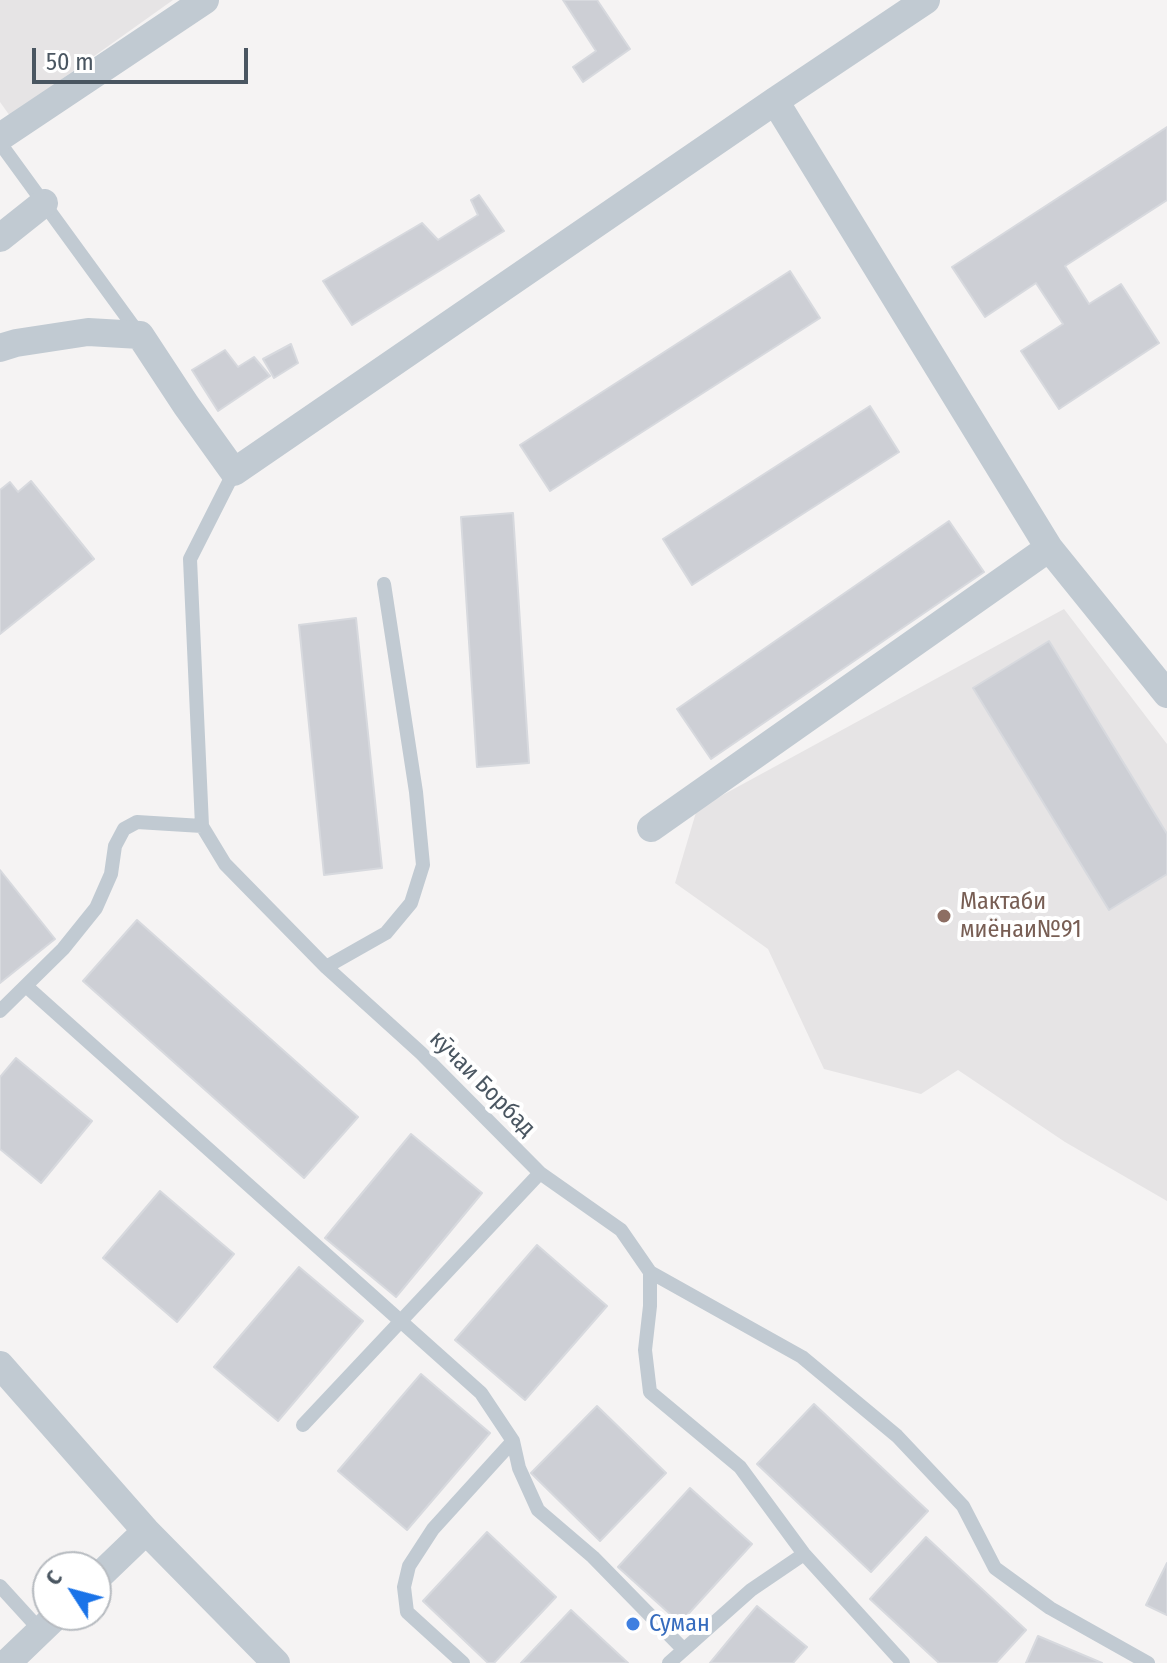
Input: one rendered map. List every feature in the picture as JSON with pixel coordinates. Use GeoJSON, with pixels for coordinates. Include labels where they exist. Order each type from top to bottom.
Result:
{"type":"FeatureCollection","features":[{"type":"Feature","properties":{"kind":"street"},"geometry":{"type":"LineString","coordinates":[[0,137],[205,0]]}},
{"type":"Feature","properties":{"kind":"street"},"geometry":{"type":"LineString","coordinates":[[0,348],[88,332],[140,335],[234,472],[926,0]]}},
{"type":"Feature","properties":{"kind":"street"},"geometry":{"type":"LineString","coordinates":[[775,101],[1049,548],[1167,694]]}},
{"type":"Feature","properties":{"kind":"street"},"geometry":{"type":"LineString","coordinates":[[0,238],[44,203]]}},
{"type":"Feature","properties":{"kind":"street"},"geometry":{"type":"LineString","coordinates":[[651,828],[1049,548]]}},
{"type":"Feature","properties":{"kind":"street"},"geometry":{"type":"LineString","coordinates":[[0,1365],[146,1531],[276,1663]]}},
{"type":"Feature","properties":{"kind":"street"},"geometry":{"type":"LineString","coordinates":[[112,1564],[146,1531]]}},
{"type":"Feature","properties":{"kind":"street"},"geometry":{"type":"LineString","coordinates":[[7,1663],[41,1631]]}},
{"type":"Feature","properties":{"kind":"lane"},"geometry":{"type":"LineString","coordinates":[[0,143],[140,335]]}},
{"type":"Feature","properties":{"kind":"lane","name":"кӯчаи Борбад"},"geometry":{"type":"LineString","coordinates":[[234,472],[190,559],[202,826],[225,864],[326,967],[421,1053],[540,1173],[621,1230],[650,1272]]}},
{"type":"Feature","properties":{"kind":"lane"},"geometry":{"type":"LineString","coordinates":[[326,967],[386,933],[411,903],[423,865],[416,792],[384,584]]}},
{"type":"Feature","properties":{"kind":"lane"},"geometry":{"type":"LineString","coordinates":[[0,1011],[63,949],[96,908],[111,874],[115,846],[124,829],[137,822],[202,826]]}},
{"type":"Feature","properties":{"kind":"lane"},"geometry":{"type":"LineString","coordinates":[[26,986],[481,1393],[513,1441],[519,1468],[538,1510],[593,1557],[683,1649]]}},
{"type":"Feature","properties":{"kind":"lane"},"geometry":{"type":"LineString","coordinates":[[303,1425],[540,1173]]}},
{"type":"Feature","properties":{"kind":"lane"},"geometry":{"type":"LineString","coordinates":[[903,1663],[804,1554],[740,1467],[650,1392],[645,1350],[650,1272],[802,1357],[897,1436],[963,1506],[995,1568],[1050,1608],[1148,1663]]}},
{"type":"Feature","properties":{"kind":"lane"},"geometry":{"type":"LineString","coordinates":[[463,1663],[407,1612],[404,1587],[409,1566],[433,1529],[513,1441]]}},
{"type":"Feature","properties":{"kind":"lane"},"geometry":{"type":"LineString","coordinates":[[669,1663],[751,1590],[804,1554]]}},
{"type":"Feature","properties":{"kind":"lane"},"geometry":{"type":"LineString","coordinates":[[0,1586],[32,1610]]}},
{"type":"Feature","properties":{"kind":"shaded area"},"geometry":{"type":"Polygon","coordinates":[[[0,0],[173,0],[10,116],[0,102],[0,0]]]}},
{"type":"Feature","properties":{"kind":"shaded area","name":"Мактаби миёнаи№91"},"geometry":{"type":"Polygon","coordinates":[[[1064,609],[1167,744],[1167,1201],[1065,1142],[958,1070],[921,1094],[824,1069],[768,949],[675,883],[697,809],[1064,609]]]}},
{"type":"Feature","properties":{"kind":"building"},"geometry":{"type":"Polygon","coordinates":[[[563,0],[597,0],[630,49],[583,82],[573,67],[596,51],[563,0]]]}},
{"type":"Feature","properties":{"kind":"building"},"geometry":{"type":"Polygon","coordinates":[[[1167,127],[1167,200],[1065,266],[1089,304],[1121,284],[1159,343],[1059,409],[1021,351],[1063,324],[1036,283],[985,317],[952,267],[1167,127]]]}},
{"type":"Feature","properties":{"kind":"building"},"geometry":{"type":"Polygon","coordinates":[[[479,195],[504,231],[352,325],[323,281],[422,223],[438,240],[478,215],[471,200],[479,195]]]}},
{"type":"Feature","properties":{"kind":"building"},"geometry":{"type":"Polygon","coordinates":[[[790,271],[820,318],[550,491],[520,445],[790,271]]]}},
{"type":"Feature","properties":{"kind":"building"},"geometry":{"type":"Polygon","coordinates":[[[291,344],[298,363],[274,378],[263,359],[291,344]]]}},
{"type":"Feature","properties":{"kind":"building"},"geometry":{"type":"Polygon","coordinates":[[[225,350],[238,367],[254,357],[270,376],[218,411],[192,370],[225,350]]]}},
{"type":"Feature","properties":{"kind":"building"},"geometry":{"type":"Polygon","coordinates":[[[870,406],[899,452],[692,585],[663,539],[870,406]]]}},
{"type":"Feature","properties":{"kind":"building"},"geometry":{"type":"Polygon","coordinates":[[[31,481],[94,559],[0,634],[0,490],[10,482],[18,492],[31,481]]]}},
{"type":"Feature","properties":{"kind":"building"},"geometry":{"type":"Polygon","coordinates":[[[513,513],[529,763],[477,767],[461,517],[513,513]]]}},
{"type":"Feature","properties":{"kind":"building"},"geometry":{"type":"Polygon","coordinates":[[[949,521],[984,572],[711,759],[677,709],[949,521]]]}},
{"type":"Feature","properties":{"kind":"building"},"geometry":{"type":"Polygon","coordinates":[[[356,618],[382,868],[324,875],[299,625],[356,618]]]}},
{"type":"Feature","properties":{"kind":"building"},"geometry":{"type":"Polygon","coordinates":[[[1049,641],[1167,834],[1167,874],[1109,910],[973,688],[1049,641]]]}},
{"type":"Feature","properties":{"kind":"building"},"geometry":{"type":"Polygon","coordinates":[[[0,870],[55,939],[0,983],[0,870]]]}},
{"type":"Feature","properties":{"kind":"building"},"geometry":{"type":"Polygon","coordinates":[[[137,920],[358,1117],[304,1178],[83,981],[137,920]]]}},
{"type":"Feature","properties":{"kind":"building"},"geometry":{"type":"Polygon","coordinates":[[[16,1058],[92,1121],[41,1183],[0,1149],[0,1077],[16,1058]]]}},
{"type":"Feature","properties":{"kind":"building"},"geometry":{"type":"Polygon","coordinates":[[[411,1134],[482,1193],[396,1297],[325,1238],[411,1134]]]}},
{"type":"Feature","properties":{"kind":"building"},"geometry":{"type":"Polygon","coordinates":[[[160,1191],[234,1254],[177,1322],[103,1258],[160,1191]]]}},
{"type":"Feature","properties":{"kind":"building"},"geometry":{"type":"Polygon","coordinates":[[[537,1245],[607,1306],[525,1400],[455,1340],[537,1245]]]}},
{"type":"Feature","properties":{"kind":"building"},"geometry":{"type":"Polygon","coordinates":[[[299,1267],[363,1321],[278,1421],[214,1367],[299,1267]]]}},
{"type":"Feature","properties":{"kind":"building"},"geometry":{"type":"Polygon","coordinates":[[[421,1374],[490,1433],[407,1530],[338,1471],[421,1374]]]}},
{"type":"Feature","properties":{"kind":"building"},"geometry":{"type":"Polygon","coordinates":[[[814,1404],[928,1511],[871,1572],[757,1464],[814,1404]]]}},
{"type":"Feature","properties":{"kind":"building"},"geometry":{"type":"Polygon","coordinates":[[[597,1406],[666,1473],[600,1541],[531,1473],[597,1406]]]}},
{"type":"Feature","properties":{"kind":"building"},"geometry":{"type":"Polygon","coordinates":[[[690,1488],[752,1544],[680,1623],[618,1567],[690,1488]]]}},
{"type":"Feature","properties":{"kind":"building"},"geometry":{"type":"Polygon","coordinates":[[[487,1532],[556,1597],[494,1663],[488,1663],[423,1601],[487,1532]]]}},
{"type":"Feature","properties":{"kind":"building"},"geometry":{"type":"Polygon","coordinates":[[[926,1537],[1026,1630],[996,1663],[939,1663],[870,1599],[926,1537]]]}},
{"type":"Feature","properties":{"kind":"building"},"geometry":{"type":"Polygon","coordinates":[[[1167,1563],[1167,1615],[1146,1605],[1167,1563]]]}},
{"type":"Feature","properties":{"kind":"building"},"geometry":{"type":"Polygon","coordinates":[[[757,1606],[807,1647],[793,1663],[710,1663],[757,1606]]]}},
{"type":"Feature","properties":{"kind":"building"},"geometry":{"type":"Polygon","coordinates":[[[571,1610],[628,1663],[521,1663],[571,1610]]]}},
{"type":"Feature","properties":{"kind":"building"},"geometry":{"type":"Polygon","coordinates":[[[1038,1636],[1102,1663],[1026,1663],[1038,1636]]]}},
{"type":"Feature","properties":{"kind":"place","name":"Мактаби миёнаи№91"},"geometry":{"type":"Point","coordinates":[944,916]}},
{"type":"Feature","properties":{"kind":"place","name":"Суман"},"geometry":{"type":"Point","coordinates":[633,1624]}}]}
